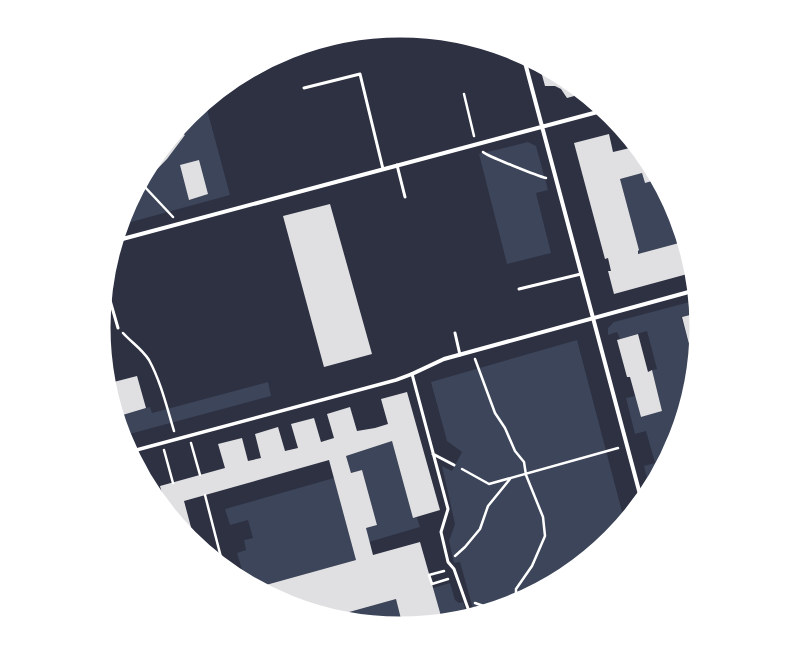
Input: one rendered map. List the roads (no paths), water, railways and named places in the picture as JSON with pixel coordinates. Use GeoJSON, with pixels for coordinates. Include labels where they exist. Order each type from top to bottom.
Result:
{"type":"FeatureCollection","features":[{"type":"Feature","properties":{"kind":"street"},"geometry":{"type":"LineString","coordinates":[[524,63],[640,495]]}},
{"type":"Feature","properties":{"kind":"street"},"geometry":{"type":"LineString","coordinates":[[121,238],[597,112]]}},
{"type":"Feature","properties":{"kind":"street"},"geometry":{"type":"LineString","coordinates":[[135,450],[396,380],[444,359],[690,292]]}},
{"type":"Feature","properties":{"kind":"lane"},"geometry":{"type":"LineString","coordinates":[[304,88],[360,74],[382,169]]}},
{"type":"Feature","properties":{"kind":"lane"},"geometry":{"type":"LineString","coordinates":[[397,165],[406,197]]}},
{"type":"Feature","properties":{"kind":"lane"},"geometry":{"type":"LineString","coordinates":[[519,289],[581,274]]}},
{"type":"Feature","properties":{"kind":"lane"},"geometry":{"type":"LineString","coordinates":[[109,297],[118,328]]}},
{"type":"Feature","properties":{"kind":"lane"},"geometry":{"type":"LineString","coordinates":[[455,333],[460,355]]}},
{"type":"Feature","properties":{"kind":"lane"},"geometry":{"type":"LineString","coordinates":[[412,374],[448,509],[441,532],[448,562],[454,569],[469,611]]}},
{"type":"Feature","properties":{"kind":"lane"},"geometry":{"type":"LineString","coordinates":[[433,454],[454,465]]}}]}
